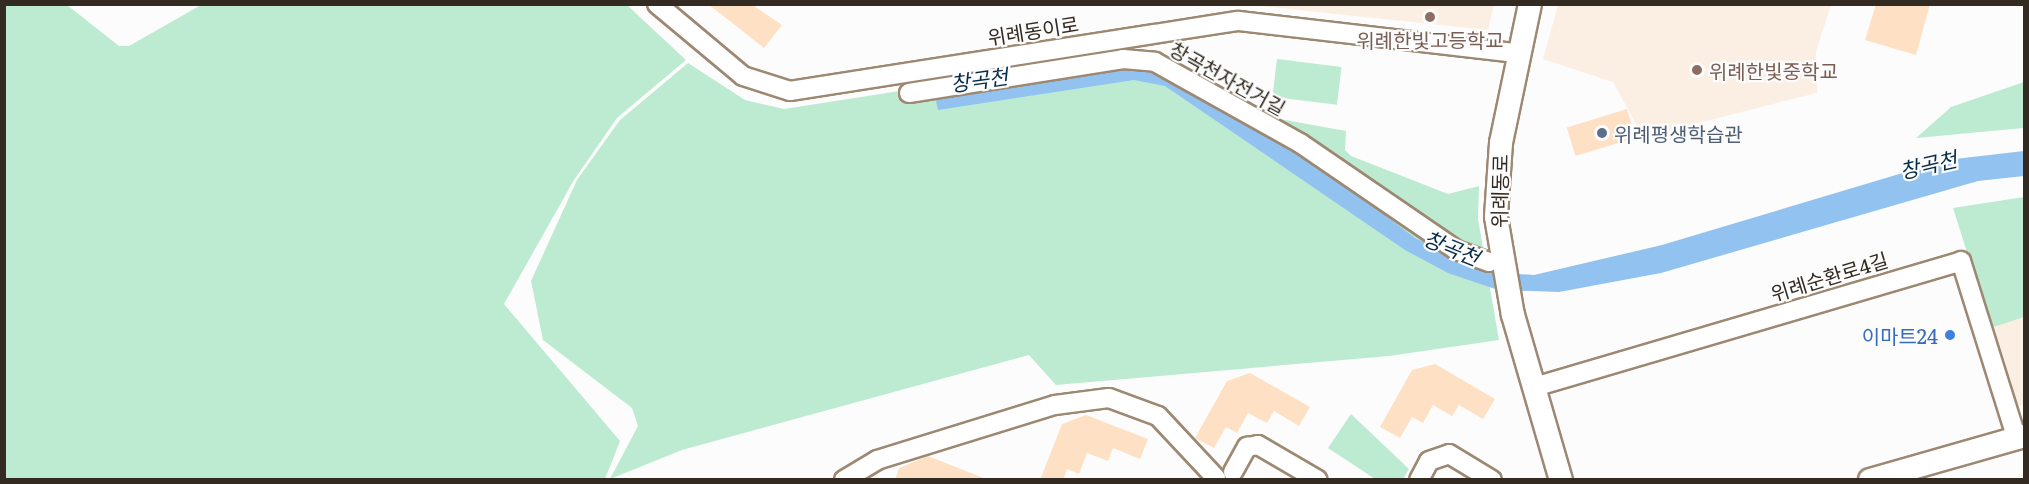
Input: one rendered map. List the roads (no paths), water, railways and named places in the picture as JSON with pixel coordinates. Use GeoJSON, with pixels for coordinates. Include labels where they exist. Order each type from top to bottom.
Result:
{"type":"FeatureCollection","features":[{"type":"Feature","properties":{"kind":"street","name":"위례동이로"},"geometry":{"type":"LineString","coordinates":[[657,4],[742,76],[790,91],[1239,21],[1516,53]]}},
{"type":"Feature","properties":{"kind":"street","name":"위례동로"},"geometry":{"type":"LineString","coordinates":[[1530,4],[1516,53],[1501,143],[1499,248],[1521,340],[1561,480]]}},
{"type":"Feature","properties":{"kind":"street","name":"창곡천자전거길"},"geometry":{"type":"LineString","coordinates":[[909,93],[1124,59],[1155,62],[1300,143],[1456,250],[1489,262]]}},
{"type":"Feature","properties":{"kind":"street","name":"위례순환로4길"},"geometry":{"type":"LineString","coordinates":[[1534,387],[1961,261],[2020,437]]}},
{"type":"Feature","properties":{"kind":"street"},"geometry":{"type":"LineString","coordinates":[[844,480],[877,460],[1055,405],[1109,398],[1158,416],[1224,475],[1247,447],[1257,445],[1316,479]]}},
{"type":"Feature","properties":{"kind":"street"},"geometry":{"type":"LineString","coordinates":[[1870,480],[2020,437]]}},
{"type":"Feature","properties":{"kind":"street"},"geometry":{"type":"LineString","coordinates":[[1419,480],[1429,461],[1449,454],[1492,480]]}},
{"type":"Feature","properties":{"kind":"water"},"geometry":{"type":"Polygon","coordinates":[[[1141,68],[1297,148],[1415,238],[1489,272],[1534,275],[1662,245],[1946,160],[2024,151],[2024,176],[1978,181],[1661,273],[1559,292],[1498,290],[1448,273],[1405,250],[1165,86],[1134,80],[938,110],[935,96],[1141,68]]]}},
{"type":"Feature","properties":{"kind":"place","name":"위례한빛고등학교"},"geometry":{"type":"Point","coordinates":[1430,17]}},
{"type":"Feature","properties":{"kind":"place","name":"위례한빛중학교"},"geometry":{"type":"Point","coordinates":[1697,70]}},
{"type":"Feature","properties":{"kind":"place","name":"위례평생학습관"},"geometry":{"type":"Point","coordinates":[1602,133]}},
{"type":"Feature","properties":{"kind":"place","name":"이마트24"},"geometry":{"type":"Point","coordinates":[1950,335]}},
{"type":"Feature","properties":{"kind":"water label","name":"창곡천"},"geometry":{"type":"Point","coordinates":[979,79]}},
{"type":"Feature","properties":{"kind":"water label","name":"창곡천"},"geometry":{"type":"Point","coordinates":[1928,164]}},
{"type":"Feature","properties":{"kind":"water label","name":"창곡천"},"geometry":{"type":"Point","coordinates":[1452,247]}}]}
